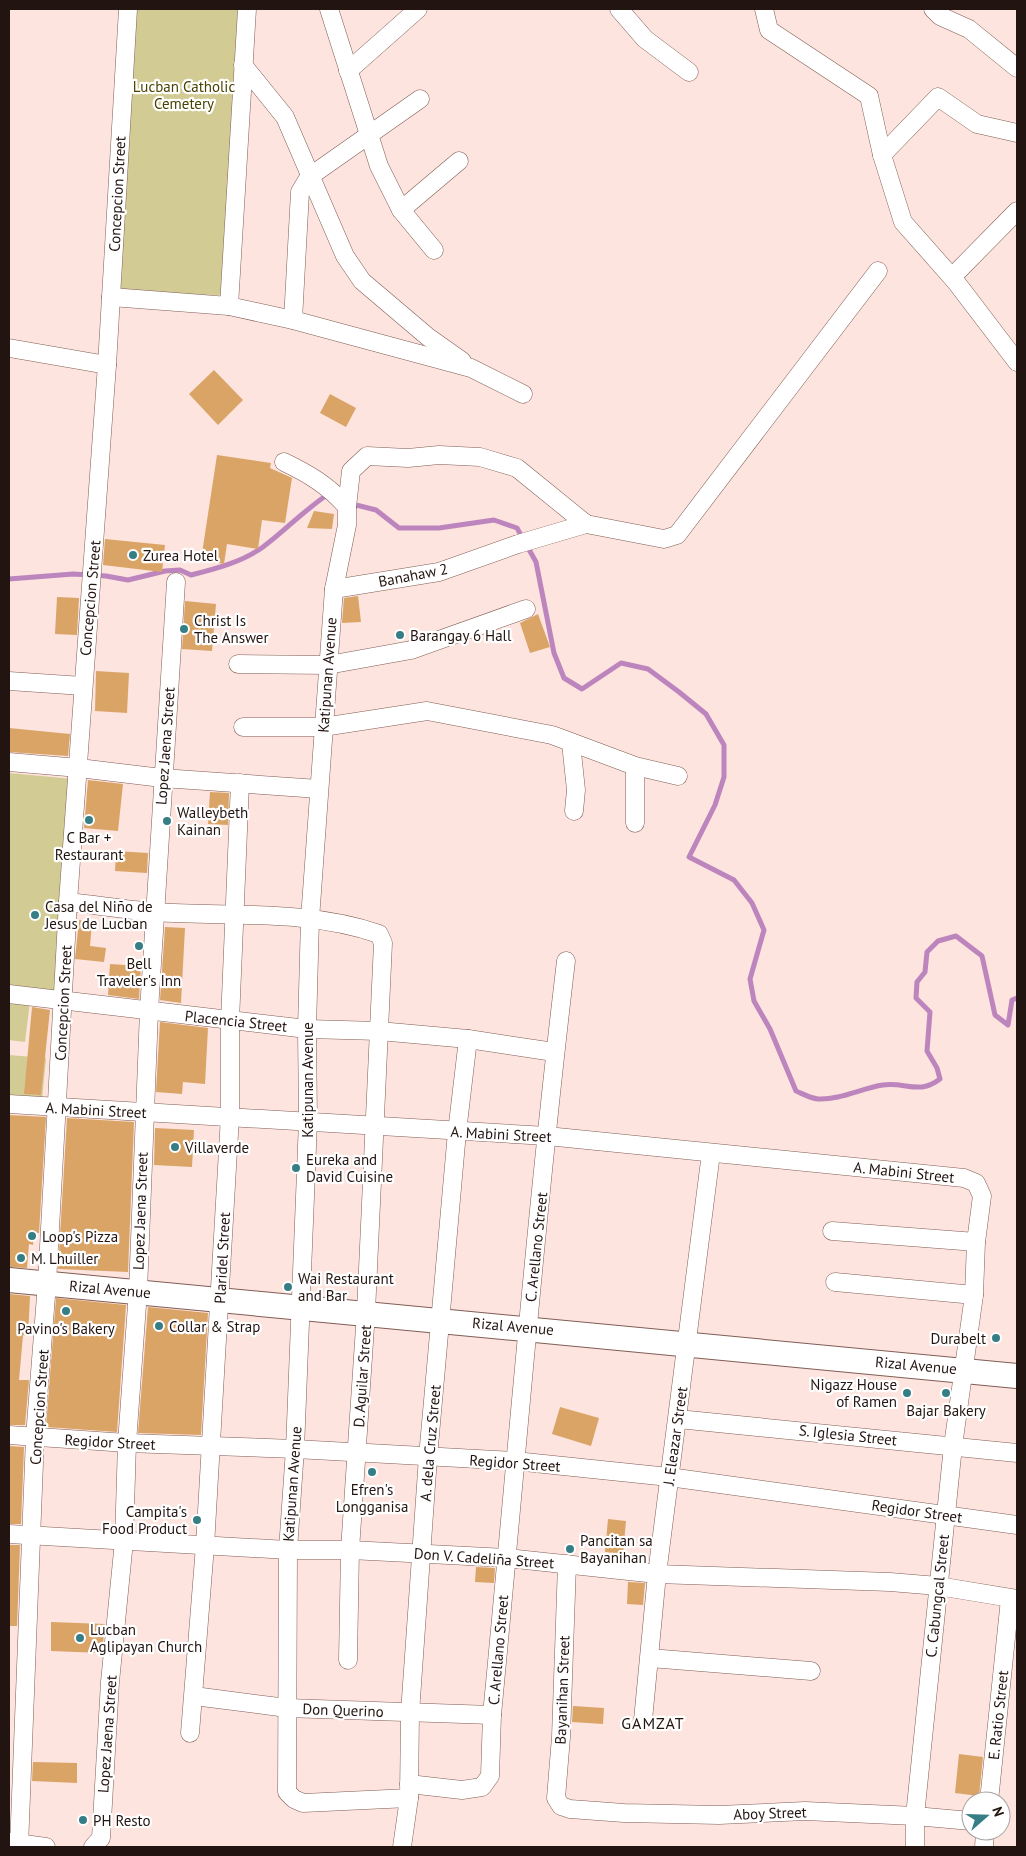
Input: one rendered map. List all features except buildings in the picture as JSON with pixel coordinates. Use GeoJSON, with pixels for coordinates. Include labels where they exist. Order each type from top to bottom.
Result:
{"type":"FeatureCollection","features":[{"type":"Feature","properties":{"kind":"main road","name":"Rizal Avenue"},"geometry":{"type":"LineString","coordinates":[[9,1280],[527,1327],[1017,1376]]}},
{"type":"Feature","properties":{"kind":"street","name":"Concepcion Street"},"geometry":{"type":"LineString","coordinates":[[16,1844],[16,1744],[33,1536],[36,1437],[64,1001],[68,902],[107,365],[128,9]]}},
{"type":"Feature","properties":{"kind":"street"},"geometry":{"type":"LineString","coordinates":[[229,306],[247,9]]}},
{"type":"Feature","properties":{"kind":"street"},"geometry":{"type":"LineString","coordinates":[[329,9],[368,137],[379,166],[401,210],[434,250]]}},
{"type":"Feature","properties":{"kind":"street"},"geometry":{"type":"LineString","coordinates":[[348,71],[418,9]]}},
{"type":"Feature","properties":{"kind":"street"},"geometry":{"type":"LineString","coordinates":[[619,9],[645,38],[689,72]]}},
{"type":"Feature","properties":{"kind":"street"},"geometry":{"type":"LineString","coordinates":[[764,9],[769,30],[869,96],[882,155],[903,222],[952,277],[1017,362]]}},
{"type":"Feature","properties":{"kind":"street"},"geometry":{"type":"LineString","coordinates":[[933,9],[940,16],[969,29],[1017,68]]}},
{"type":"Feature","properties":{"kind":"street"},"geometry":{"type":"LineString","coordinates":[[243,64],[285,117],[309,177],[345,256],[362,281],[428,337],[471,368],[523,394]]}},
{"type":"Feature","properties":{"kind":"street"},"geometry":{"type":"LineString","coordinates":[[882,155],[938,97],[977,124],[1017,133]]}},
{"type":"Feature","properties":{"kind":"street"},"geometry":{"type":"LineString","coordinates":[[293,320],[300,192],[309,177],[420,99]]}},
{"type":"Feature","properties":{"kind":"street"},"geometry":{"type":"LineString","coordinates":[[401,210],[459,160]]}},
{"type":"Feature","properties":{"kind":"street"},"geometry":{"type":"LineString","coordinates":[[952,277],[1017,211]]}},
{"type":"Feature","properties":{"kind":"street"},"geometry":{"type":"LineString","coordinates":[[586,524],[664,538],[677,535],[878,271]]}},
{"type":"Feature","properties":{"kind":"street"},"geometry":{"type":"LineString","coordinates":[[111,297],[229,306],[293,320],[471,368]]}},
{"type":"Feature","properties":{"kind":"street"},"geometry":{"type":"LineString","coordinates":[[9,348],[107,365]]}},
{"type":"Feature","properties":{"kind":"street","name":"Katipunan Avenue"},"geometry":{"type":"LineString","coordinates":[[287,1792],[288,1550],[295,1449],[308,1121],[307,1029],[310,919],[334,589],[346,525],[351,472],[367,456],[408,458],[438,455],[480,457],[517,468],[586,524]]}},
{"type":"Feature","properties":{"kind":"street"},"geometry":{"type":"LineString","coordinates":[[284,462],[313,476],[335,493],[347,507]]}},
{"type":"Feature","properties":{"kind":"street","name":"Banahaw 2"},"geometry":{"type":"LineString","coordinates":[[334,589],[439,572],[518,544],[586,524]]}},
{"type":"Feature","properties":{"kind":"street","name":"Lopez Jaena Street"},"geometry":{"type":"LineString","coordinates":[[97,1843],[124,1541],[127,1443],[138,1291],[149,1011],[162,778],[176,582]]}},
{"type":"Feature","properties":{"kind":"street"},"geometry":{"type":"LineString","coordinates":[[238,664],[328,664],[411,650],[526,609]]}},
{"type":"Feature","properties":{"kind":"street"},"geometry":{"type":"LineString","coordinates":[[9,682],[83,686]]}},
{"type":"Feature","properties":{"kind":"street"},"geometry":{"type":"LineString","coordinates":[[243,726],[324,727],[427,710],[552,735],[635,766],[678,776]]}},
{"type":"Feature","properties":{"kind":"street"},"geometry":{"type":"LineString","coordinates":[[571,743],[576,790],[574,811]]}},
{"type":"Feature","properties":{"kind":"street"},"geometry":{"type":"LineString","coordinates":[[9,762],[162,778],[319,789]]}},
{"type":"Feature","properties":{"kind":"street"},"geometry":{"type":"LineString","coordinates":[[635,766],[635,823]]}},
{"type":"Feature","properties":{"kind":"street","name":"Plaridel Street"},"geometry":{"type":"LineString","coordinates":[[190,1732],[211,1447],[230,1116],[230,1021],[240,783]]}},
{"type":"Feature","properties":{"kind":"street"},"geometry":{"type":"LineString","coordinates":[[68,902],[155,912],[310,919]]}},
{"type":"Feature","properties":{"kind":"street","name":"D. Aguilar Street"},"geometry":{"type":"LineString","coordinates":[[310,919],[367,930],[378,934],[384,942],[366,1312],[350,1550],[348,1660]]}},
{"type":"Feature","properties":{"kind":"street","name":"C. Arellano Street"},"geometry":{"type":"LineString","coordinates":[[287,1792],[294,1799],[303,1803],[409,1791],[462,1790],[482,1787],[490,1776],[492,1715],[527,1327],[554,1052],[566,961]]}},
{"type":"Feature","properties":{"kind":"street","name":"Placencia Street"},"geometry":{"type":"LineString","coordinates":[[9,994],[307,1029],[379,1030],[468,1039],[554,1052]]}},
{"type":"Feature","properties":{"kind":"street","name":"A. dela Cruz Street"},"geometry":{"type":"LineString","coordinates":[[402,1847],[409,1791],[410,1713],[428,1457],[442,1320],[457,1132],[468,1039]]}},
{"type":"Feature","properties":{"kind":"street","name":"A. Mabini Street"},"geometry":{"type":"LineString","coordinates":[[9,1104],[57,1109],[230,1116],[457,1132],[547,1136],[964,1178],[976,1183],[982,1196]]}},
{"type":"Feature","properties":{"kind":"street","name":"J. Eleazar Street"},"geometry":{"type":"LineString","coordinates":[[643,1720],[656,1574],[678,1419],[711,1153]]}},
{"type":"Feature","properties":{"kind":"street","name":"C. Cabungcal Street"},"geometry":{"type":"LineString","coordinates":[[914,1847],[915,1816],[938,1586],[962,1369],[974,1295],[976,1242],[982,1196]]}},
{"type":"Feature","properties":{"kind":"street"},"geometry":{"type":"LineString","coordinates":[[832,1231],[976,1242]]}},
{"type":"Feature","properties":{"kind":"street"},"geometry":{"type":"LineString","coordinates":[[836,1282],[974,1295]]}},
{"type":"Feature","properties":{"kind":"street","name":"S. Iglesia Street"},"geometry":{"type":"LineString","coordinates":[[678,1419],[1017,1453]]}},
{"type":"Feature","properties":{"kind":"street","name":"Regidor Street"},"geometry":{"type":"LineString","coordinates":[[9,1435],[127,1443],[295,1449],[356,1454],[515,1461],[669,1477],[1017,1525]]}},
{"type":"Feature","properties":{"kind":"street","name":"Don V. Cadeliña Street"},"geometry":{"type":"LineString","coordinates":[[9,1534],[204,1546],[288,1550],[350,1550],[507,1558],[656,1574],[890,1582],[938,1586],[1014,1599]]}},
{"type":"Feature","properties":{"kind":"street","name":"Bayanihan Street"},"geometry":{"type":"LineString","coordinates":[[567,1564],[562,1737],[556,1798],[561,1806],[570,1809]]}},
{"type":"Feature","properties":{"kind":"street","name":"E. Ratio Street"},"geometry":{"type":"LineString","coordinates":[[989,1791],[1014,1599]]}},
{"type":"Feature","properties":{"kind":"street"},"geometry":{"type":"LineString","coordinates":[[650,1658],[811,1671]]}},
{"type":"Feature","properties":{"kind":"street","name":"Don Querino"},"geometry":{"type":"LineString","coordinates":[[194,1696],[287,1708],[492,1715]]}},
{"type":"Feature","properties":{"kind":"street","name":"Aboy Street"},"geometry":{"type":"LineString","coordinates":[[570,1809],[710,1815],[805,1811],[961,1820]]}},
{"type":"Feature","properties":{"kind":"street"},"geometry":{"type":"LineString","coordinates":[[16,1844],[46,1847]]}},
{"type":"Feature","properties":{"kind":"green space","name":"Lucban Catholic Cemetery"},"geometry":{"type":"Polygon","coordinates":[[[135,9],[244,9],[225,295],[117,294],[135,9]]]}},
{"type":"Feature","properties":{"kind":"green space"},"geometry":{"type":"Polygon","coordinates":[[[9,773],[73,779],[57,994],[9,988],[9,773]]]}},
{"type":"Feature","properties":{"kind":"green space"},"geometry":{"type":"Polygon","coordinates":[[[9,1000],[30,1002],[25,1042],[9,1040],[9,1000]]]}},
{"type":"Feature","properties":{"kind":"green space"},"geometry":{"type":"Polygon","coordinates":[[[9,1055],[46,1058],[42,1100],[9,1097],[9,1055]]]}},
{"type":"Feature","properties":{"kind":"waterway"},"geometry":{"type":"LineString","coordinates":[[9,579],[73,574],[106,576],[128,580],[165,571],[180,570],[191,575],[237,561],[255,552],[330,493]]}},
{"type":"Feature","properties":{"kind":"waterway"},"geometry":{"type":"LineString","coordinates":[[352,504],[376,510],[399,528],[439,528],[494,520],[517,528],[536,562],[554,653],[564,678],[582,689],[621,663],[648,669],[706,714],[724,745],[724,777],[715,805],[689,857],[734,880],[752,903],[764,930],[750,979],[754,1001],[770,1029],[796,1091],[818,1099],[826,1099],[883,1085],[926,1086],[940,1079],[937,1068],[927,1051],[930,1012],[916,998],[917,982],[925,972],[927,952],[938,941],[956,936],[982,956],[995,1015],[1008,1025],[1012,1000],[1017,998]]}},
{"type":"Feature","properties":{"kind":"place","name":"Zurea Hotel"},"geometry":{"type":"Point","coordinates":[133,555]}},
{"type":"Feature","properties":{"kind":"place","name":"Christ Is The Answer"},"geometry":{"type":"Point","coordinates":[184,629]}},
{"type":"Feature","properties":{"kind":"place","name":"Barangay 6 Hall"},"geometry":{"type":"Point","coordinates":[400,635]}},
{"type":"Feature","properties":{"kind":"place","name":"C Bar + Restaurant"},"geometry":{"type":"Point","coordinates":[89,820]}},
{"type":"Feature","properties":{"kind":"place","name":"Walleybeth Kainan"},"geometry":{"type":"Point","coordinates":[167,821]}},
{"type":"Feature","properties":{"kind":"place","name":"Casa del Niño de Jesus de Lucban"},"geometry":{"type":"Point","coordinates":[35,915]}},
{"type":"Feature","properties":{"kind":"place","name":"Bell Traveler's Inn"},"geometry":{"type":"Point","coordinates":[139,946]}},
{"type":"Feature","properties":{"kind":"place","name":"Villaverde"},"geometry":{"type":"Point","coordinates":[175,1147]}},
{"type":"Feature","properties":{"kind":"place","name":"Eureka and David Cuisine"},"geometry":{"type":"Point","coordinates":[296,1168]}},
{"type":"Feature","properties":{"kind":"place","name":"Loop's Pizza"},"geometry":{"type":"Point","coordinates":[32,1236]}},
{"type":"Feature","properties":{"kind":"place","name":"M. Lhuiller"},"geometry":{"type":"Point","coordinates":[21,1258]}},
{"type":"Feature","properties":{"kind":"place","name":"Wai Restaurant and Bar"},"geometry":{"type":"Point","coordinates":[288,1287]}},
{"type":"Feature","properties":{"kind":"place","name":"Pavino's Bakery"},"geometry":{"type":"Point","coordinates":[66,1311]}},
{"type":"Feature","properties":{"kind":"place","name":"Collar & Strap"},"geometry":{"type":"Point","coordinates":[159,1326]}},
{"type":"Feature","properties":{"kind":"place","name":"Durabelt"},"geometry":{"type":"Point","coordinates":[996,1338]}},
{"type":"Feature","properties":{"kind":"place","name":"Nigazz House of Ramen"},"geometry":{"type":"Point","coordinates":[907,1393]}},
{"type":"Feature","properties":{"kind":"place","name":"Bajar Bakery"},"geometry":{"type":"Point","coordinates":[946,1393]}},
{"type":"Feature","properties":{"kind":"place","name":"Efren's Longganisa"},"geometry":{"type":"Point","coordinates":[372,1472]}},
{"type":"Feature","properties":{"kind":"place","name":"Campita's Food Product"},"geometry":{"type":"Point","coordinates":[197,1520]}},
{"type":"Feature","properties":{"kind":"place","name":"Pancitan sa Bayanihan"},"geometry":{"type":"Point","coordinates":[570,1549]}},
{"type":"Feature","properties":{"kind":"place","name":"Lucban Aglipayan Church"},"geometry":{"type":"Point","coordinates":[80,1638]}},
{"type":"Feature","properties":{"kind":"place","name":"PH Resto"},"geometry":{"type":"Point","coordinates":[83,1820]}},
{"type":"Feature","properties":{"kind":"district","name":"GAMZAT"},"geometry":{"type":"Point","coordinates":[653,1723]}}]}
